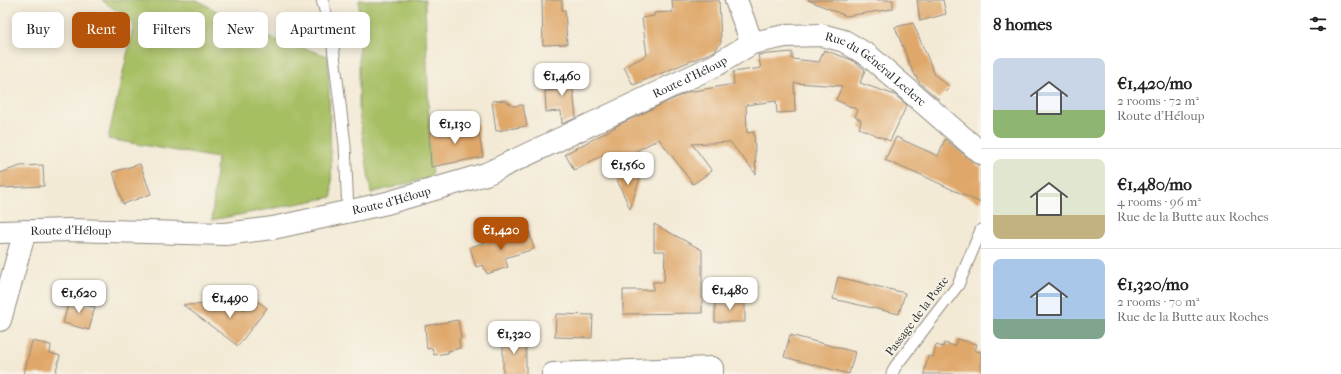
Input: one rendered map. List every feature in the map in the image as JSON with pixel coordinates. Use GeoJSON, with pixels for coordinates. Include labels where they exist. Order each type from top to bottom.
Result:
{"type":"FeatureCollection","features":[{"type":"Feature","properties":{"kind":"street"},"geometry":{"type":"LineString","coordinates":[[736,0],[752,43]]}},
{"type":"Feature","properties":{"kind":"street","name":"Rue du Général Leclerc"},"geometry":{"type":"LineString","coordinates":[[752,43],[785,36],[822,35],[844,42],[869,56],[981,153]]}},
{"type":"Feature","properties":{"kind":"street","name":"Route d'Héloup"},"geometry":{"type":"LineString","coordinates":[[0,232],[69,230],[225,234],[273,228],[387,203],[486,174],[716,65],[752,43]]}},
{"type":"Feature","properties":{"kind":"street"},"geometry":{"type":"LineString","coordinates":[[0,320],[25,231]]}},
{"type":"Feature","properties":{"kind":"street"},"geometry":{"type":"LineString","coordinates":[[553,374],[712,368],[712,374]]}},
{"type":"Feature","properties":{"kind":"lane"},"geometry":{"type":"LineString","coordinates":[[322,0],[331,31],[345,145],[348,212]]}},
{"type":"Feature","properties":{"kind":"lane","name":"Passage de la Poste"},"geometry":{"type":"LineString","coordinates":[[892,374],[895,367],[958,285],[981,230]]}},
{"type":"Feature","properties":{"kind":"green space"},"geometry":{"type":"Polygon","coordinates":[[[102,0],[197,0],[218,12],[213,12],[213,48],[268,48],[268,37],[276,40],[276,48],[303,48],[328,56],[332,197],[212,220],[217,158],[108,139],[129,48],[130,48],[134,24],[130,21],[130,12],[118,12],[102,0]]]}},
{"type":"Feature","properties":{"kind":"green space"},"geometry":{"type":"Polygon","coordinates":[[[359,0],[425,0],[432,177],[371,193],[359,113],[359,48],[370,48],[370,12],[359,12],[359,0]]]}},
{"type":"Feature","properties":{"kind":"building"},"geometry":{"type":"Polygon","coordinates":[[[542,0],[562,0],[562,10],[565,10],[567,44],[543,45],[542,0]]]}},
{"type":"Feature","properties":{"kind":"building"},"geometry":{"type":"Polygon","coordinates":[[[672,0],[719,0],[721,42],[715,51],[633,85],[624,67],[647,55],[642,18],[654,16],[654,13],[673,12],[672,0]]]}},
{"type":"Feature","properties":{"kind":"building"},"geometry":{"type":"Polygon","coordinates":[[[808,0],[893,0],[893,9],[846,16],[808,0]]]}},
{"type":"Feature","properties":{"kind":"building"},"geometry":{"type":"Polygon","coordinates":[[[917,0],[943,0],[946,14],[920,21],[917,0]]]}},
{"type":"Feature","properties":{"kind":"building"},"geometry":{"type":"Polygon","coordinates":[[[913,23],[935,75],[950,87],[938,99],[919,82],[912,70],[895,27],[913,23]]]}},
{"type":"Feature","properties":{"kind":"building"},"geometry":{"type":"Polygon","coordinates":[[[824,50],[852,60],[865,70],[860,83],[895,95],[907,105],[890,141],[859,128],[861,120],[855,117],[858,110],[836,100],[842,86],[794,83],[795,112],[777,113],[776,101],[746,105],[747,133],[754,132],[756,174],[730,142],[692,144],[712,171],[693,184],[659,139],[609,165],[603,155],[574,170],[565,154],[616,126],[688,92],[734,84],[733,72],[761,68],[758,55],[792,52],[792,59],[819,62],[824,50]]]}},
{"type":"Feature","properties":{"kind":"building"},"geometry":{"type":"Polygon","coordinates":[[[571,70],[576,118],[562,124],[561,111],[546,112],[545,91],[558,90],[556,72],[571,70]]]}},
{"type":"Feature","properties":{"kind":"building"},"geometry":{"type":"Polygon","coordinates":[[[505,100],[513,106],[523,105],[527,126],[496,131],[492,101],[505,100]]]}},
{"type":"Feature","properties":{"kind":"building"},"geometry":{"type":"Polygon","coordinates":[[[477,123],[483,157],[431,167],[429,132],[477,123]]]}},
{"type":"Feature","properties":{"kind":"building"},"geometry":{"type":"Polygon","coordinates":[[[896,137],[938,156],[945,139],[981,167],[981,203],[917,173],[885,160],[896,137]]]}},
{"type":"Feature","properties":{"kind":"building"},"geometry":{"type":"Polygon","coordinates":[[[140,164],[151,194],[123,204],[113,172],[140,164]]]}},
{"type":"Feature","properties":{"kind":"building"},"geometry":{"type":"Polygon","coordinates":[[[43,165],[44,186],[0,188],[0,173],[20,166],[43,165]]]}},
{"type":"Feature","properties":{"kind":"building"},"geometry":{"type":"Polygon","coordinates":[[[613,171],[640,178],[630,209],[613,171]]]}},
{"type":"Feature","properties":{"kind":"building"},"geometry":{"type":"Polygon","coordinates":[[[654,224],[702,250],[702,313],[623,314],[623,290],[653,290],[653,282],[664,282],[665,251],[654,251],[654,224]]]}},
{"type":"Feature","properties":{"kind":"building"},"geometry":{"type":"Polygon","coordinates":[[[528,229],[534,249],[505,258],[508,267],[487,274],[483,265],[476,267],[470,247],[528,229]]]}},
{"type":"Feature","properties":{"kind":"building"},"geometry":{"type":"Polygon","coordinates":[[[838,277],[905,293],[899,314],[833,299],[838,277]]]}},
{"type":"Feature","properties":{"kind":"building"},"geometry":{"type":"Polygon","coordinates":[[[70,297],[86,301],[85,305],[95,307],[89,330],[63,323],[70,297]]]}},
{"type":"Feature","properties":{"kind":"building"},"geometry":{"type":"Polygon","coordinates":[[[253,298],[267,308],[238,346],[183,305],[217,304],[230,313],[237,304],[244,310],[253,298]]]}},
{"type":"Feature","properties":{"kind":"building"},"geometry":{"type":"Polygon","coordinates":[[[715,300],[745,300],[745,322],[715,322],[715,300]]]}},
{"type":"Feature","properties":{"kind":"building"},"geometry":{"type":"Polygon","coordinates":[[[556,314],[593,315],[592,338],[555,337],[556,314]]]}},
{"type":"Feature","properties":{"kind":"building"},"geometry":{"type":"Polygon","coordinates":[[[458,320],[461,338],[459,339],[460,348],[448,351],[448,353],[434,355],[432,348],[427,349],[425,326],[458,320]]]}},
{"type":"Feature","properties":{"kind":"building"},"geometry":{"type":"Polygon","coordinates":[[[790,335],[855,352],[849,374],[784,357],[790,335]]]}},
{"type":"Feature","properties":{"kind":"building"},"geometry":{"type":"Polygon","coordinates":[[[503,336],[526,337],[526,374],[503,374],[503,336]]]}},
{"type":"Feature","properties":{"kind":"building"},"geometry":{"type":"Polygon","coordinates":[[[957,339],[977,344],[975,351],[981,352],[981,374],[924,374],[928,356],[933,357],[936,345],[943,347],[944,343],[955,346],[957,339]]]}},
{"type":"Feature","properties":{"kind":"building"},"geometry":{"type":"Polygon","coordinates":[[[32,341],[51,345],[50,353],[60,356],[55,374],[24,374],[32,341]]]}}]}
